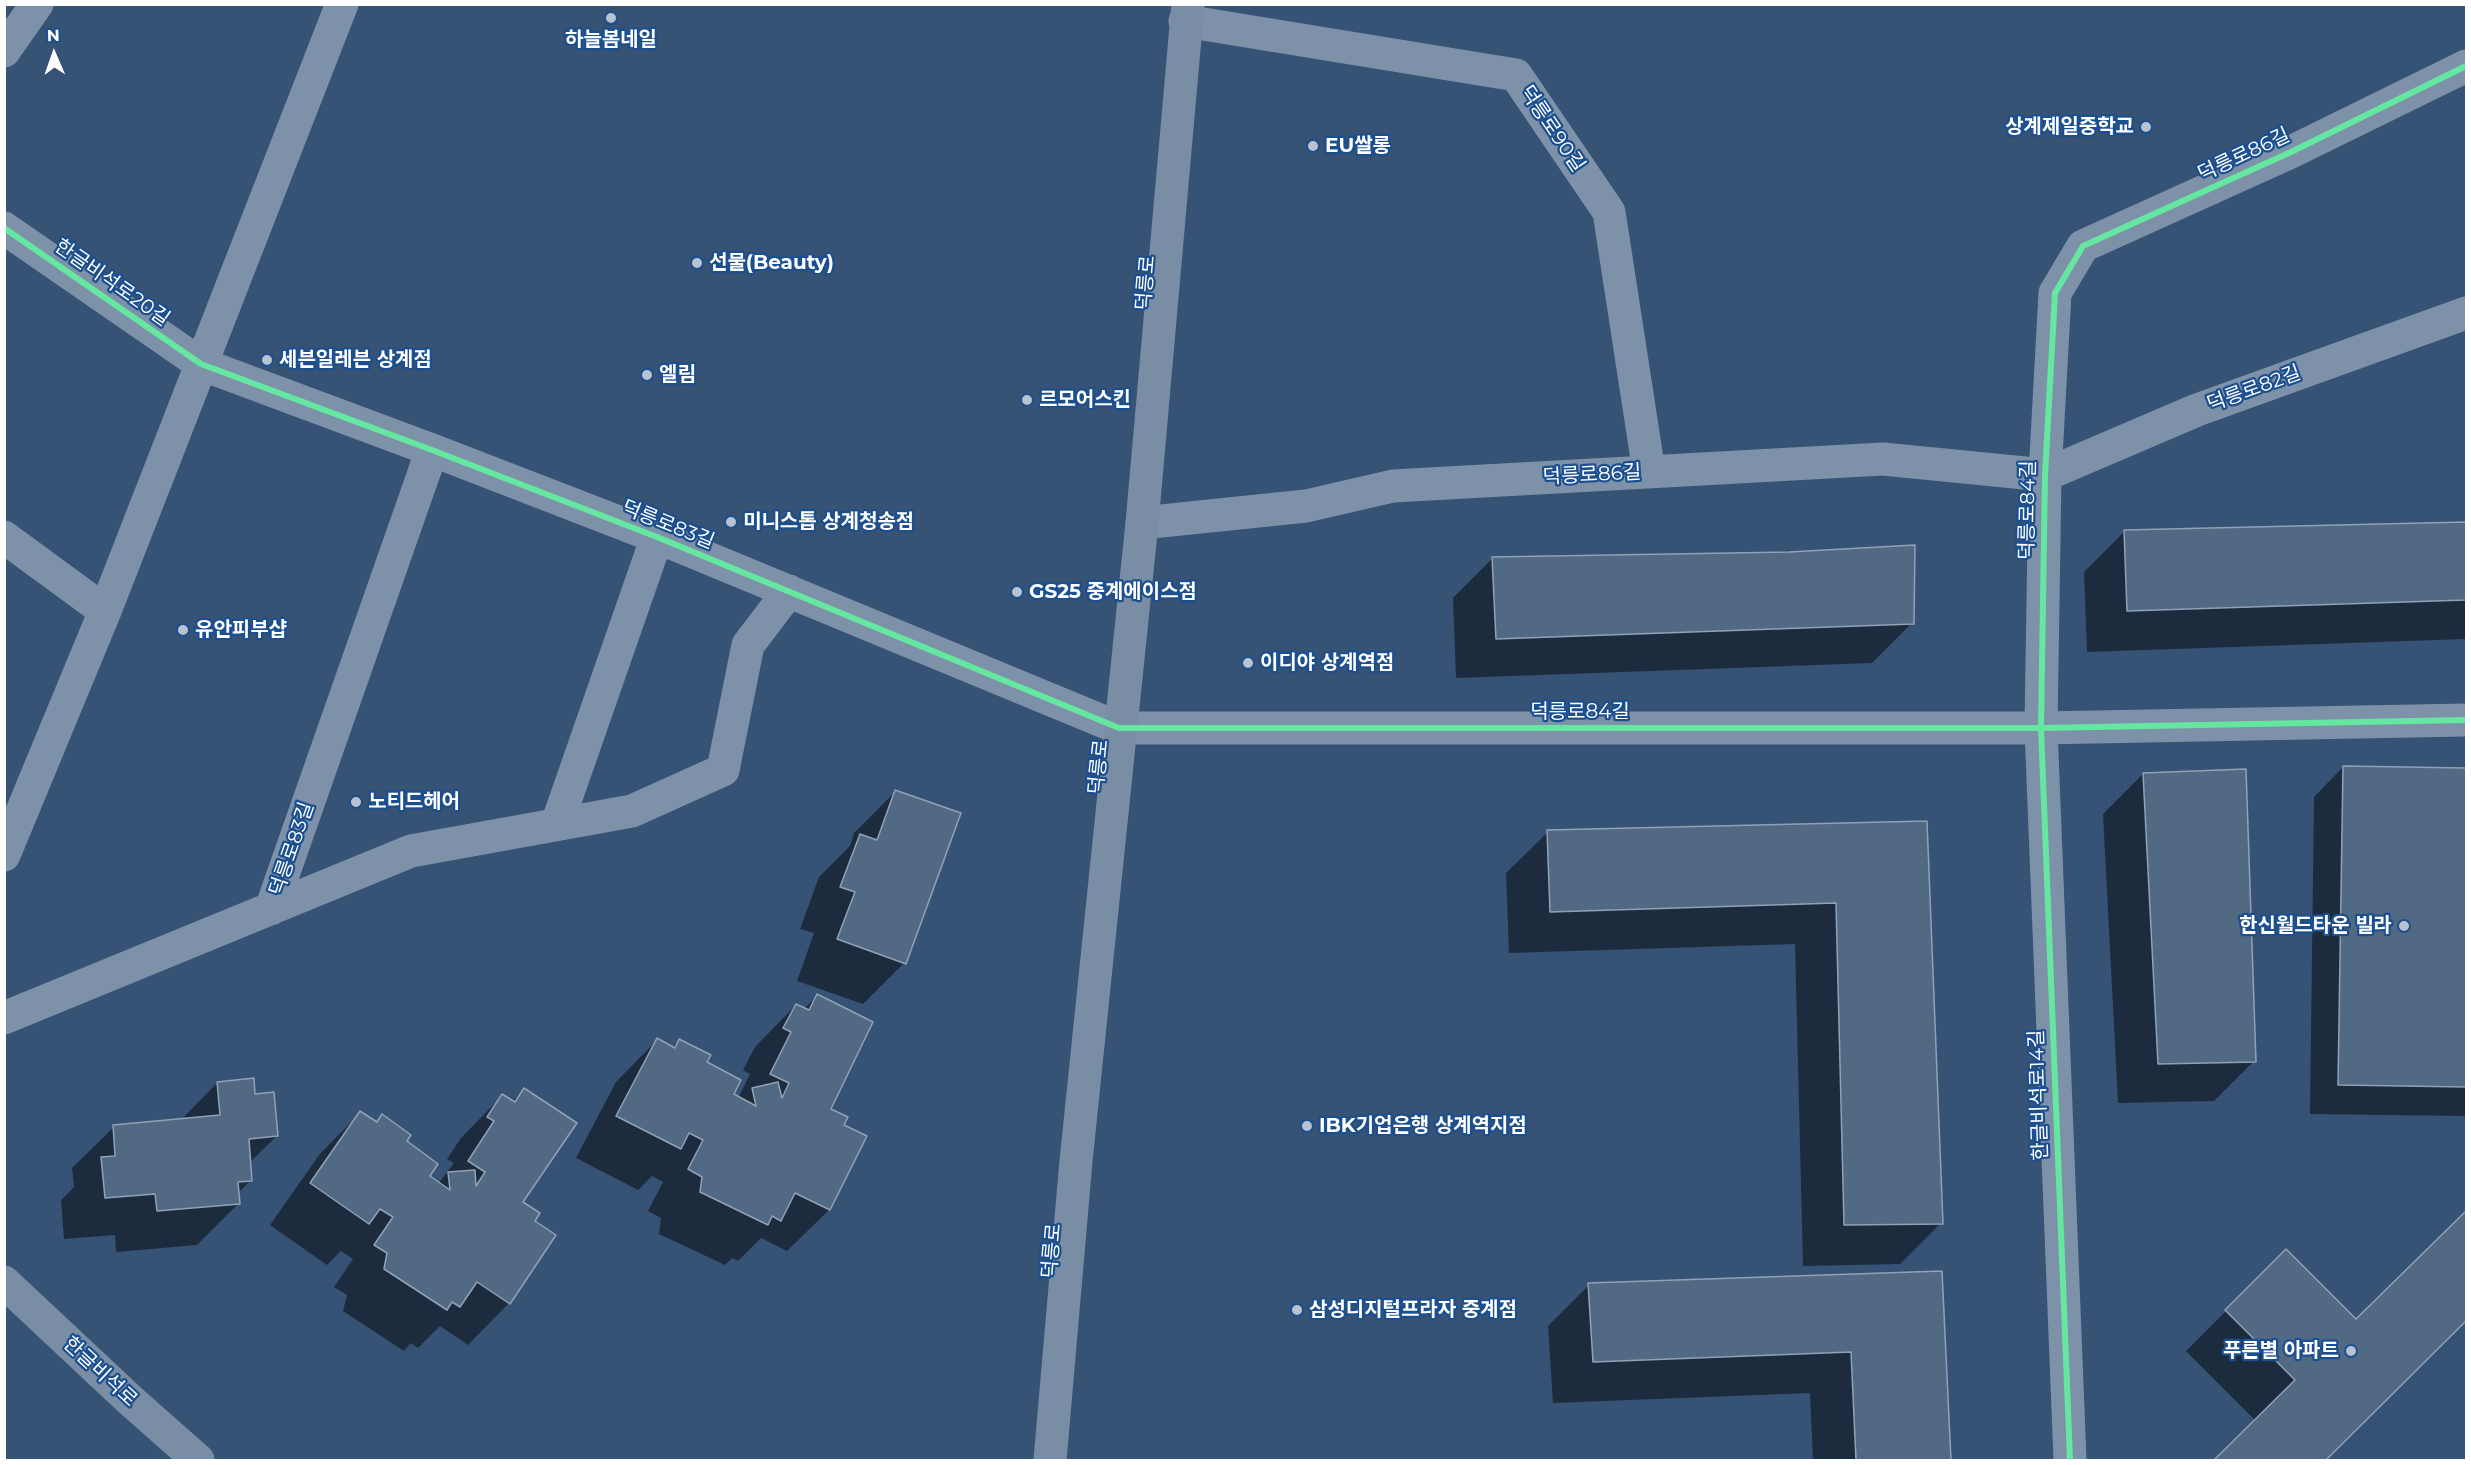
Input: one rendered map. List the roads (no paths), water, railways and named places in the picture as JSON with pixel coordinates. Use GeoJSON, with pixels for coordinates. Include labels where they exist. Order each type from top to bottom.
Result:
{"type":"FeatureCollection","features":[{"type":"Feature","properties":{"kind":"main road","name":"덕릉로"},"geometry":{"type":"LineString","coordinates":[[1050,1461],[1077,1149],[1142,523],[1187,13]]}},
{"type":"Feature","properties":{"kind":"main road","name":"한글비석로"},"geometry":{"type":"LineString","coordinates":[[4,1282],[198,1461]]}},
{"type":"Feature","properties":{"kind":"street"},"geometry":{"type":"LineString","coordinates":[[4,51],[38,4]]}},
{"type":"Feature","properties":{"kind":"street"},"geometry":{"type":"LineString","coordinates":[[4,855],[105,611],[342,4]]}},
{"type":"Feature","properties":{"kind":"street","name":"덕릉로90길"},"geometry":{"type":"LineString","coordinates":[[1187,13],[1516,75],[1609,212],[1649,472]]}},
{"type":"Feature","properties":{"kind":"street","name":"덕릉로86길"},"geometry":{"type":"LineString","coordinates":[[2055,293],[2083,246],[2291,152],[2466,66]]}},
{"type":"Feature","properties":{"kind":"street","name":"한글비석로20길"},"geometry":{"type":"LineString","coordinates":[[4,228],[201,364]]}},
{"type":"Feature","properties":{"kind":"street","name":"덕릉로84길"},"geometry":{"type":"LineString","coordinates":[[2041,728],[2045,475],[2055,293]]}},
{"type":"Feature","properties":{"kind":"street","name":"덕릉로82길"},"geometry":{"type":"LineString","coordinates":[[2045,475],[2197,410],[2466,313]]}},
{"type":"Feature","properties":{"kind":"street","name":"덕릉로83길"},"geometry":{"type":"LineString","coordinates":[[201,364],[657,537],[1119,728]]}},
{"type":"Feature","properties":{"kind":"street","name":"덕릉로83길"},"geometry":{"type":"LineString","coordinates":[[271,909],[432,450]]}},
{"type":"Feature","properties":{"kind":"street","name":"덕릉로86길"},"geometry":{"type":"LineString","coordinates":[[1142,523],[1306,506],[1393,486],[1883,459],[2045,475]]}},
{"type":"Feature","properties":{"kind":"street"},"geometry":{"type":"LineString","coordinates":[[4,537],[105,611]]}},
{"type":"Feature","properties":{"kind":"street","name":"덕릉로83길"},"geometry":{"type":"LineString","coordinates":[[557,824],[657,537]]}},
{"type":"Feature","properties":{"kind":"street","name":"덕릉로83길"},"geometry":{"type":"LineString","coordinates":[[4,1018],[411,851],[632,811],[723,770],[748,645],[789,591]]}},
{"type":"Feature","properties":{"kind":"street","name":"덕릉로84길"},"geometry":{"type":"LineString","coordinates":[[1119,728],[2041,728],[2466,720]]}},
{"type":"Feature","properties":{"kind":"street","name":"한글비석로14길"},"geometry":{"type":"LineString","coordinates":[[2041,728],[2070,1461]]}},
{"type":"Feature","properties":{"kind":"place","name":"하늘봄네일"},"geometry":{"type":"Point","coordinates":[611,18]}},
{"type":"Feature","properties":{"kind":"place","name":"상계제일중학교"},"geometry":{"type":"Point","coordinates":[2146,127]}},
{"type":"Feature","properties":{"kind":"place","name":"EU쌀롱"},"geometry":{"type":"Point","coordinates":[1313,146]}},
{"type":"Feature","properties":{"kind":"place","name":"선물(Beauty)"},"geometry":{"type":"Point","coordinates":[697,263]}},
{"type":"Feature","properties":{"kind":"place","name":"세븐일레븐 상계점"},"geometry":{"type":"Point","coordinates":[267,360]}},
{"type":"Feature","properties":{"kind":"place","name":"엘림"},"geometry":{"type":"Point","coordinates":[647,375]}},
{"type":"Feature","properties":{"kind":"place","name":"르모어스킨"},"geometry":{"type":"Point","coordinates":[1027,400]}},
{"type":"Feature","properties":{"kind":"place","name":"미니스톱 상계청송점"},"geometry":{"type":"Point","coordinates":[731,522]}},
{"type":"Feature","properties":{"kind":"place","name":"GS25 중계에이스점"},"geometry":{"type":"Point","coordinates":[1017,592]}},
{"type":"Feature","properties":{"kind":"place","name":"유안피부샵"},"geometry":{"type":"Point","coordinates":[183,630]}},
{"type":"Feature","properties":{"kind":"place","name":"이디야 상계역점"},"geometry":{"type":"Point","coordinates":[1248,663]}},
{"type":"Feature","properties":{"kind":"place","name":"노티드헤어"},"geometry":{"type":"Point","coordinates":[356,802]}},
{"type":"Feature","properties":{"kind":"place","name":"한신월드타운 빌라"},"geometry":{"type":"Point","coordinates":[2404,926]}},
{"type":"Feature","properties":{"kind":"place","name":"IBK기업은행 상계역지점"},"geometry":{"type":"Point","coordinates":[1307,1126]}},
{"type":"Feature","properties":{"kind":"place","name":"삼성디지털프라자 중계점"},"geometry":{"type":"Point","coordinates":[1297,1310]}},
{"type":"Feature","properties":{"kind":"place","name":"푸른별 아파트"},"geometry":{"type":"Point","coordinates":[2351,1351]}}]}
